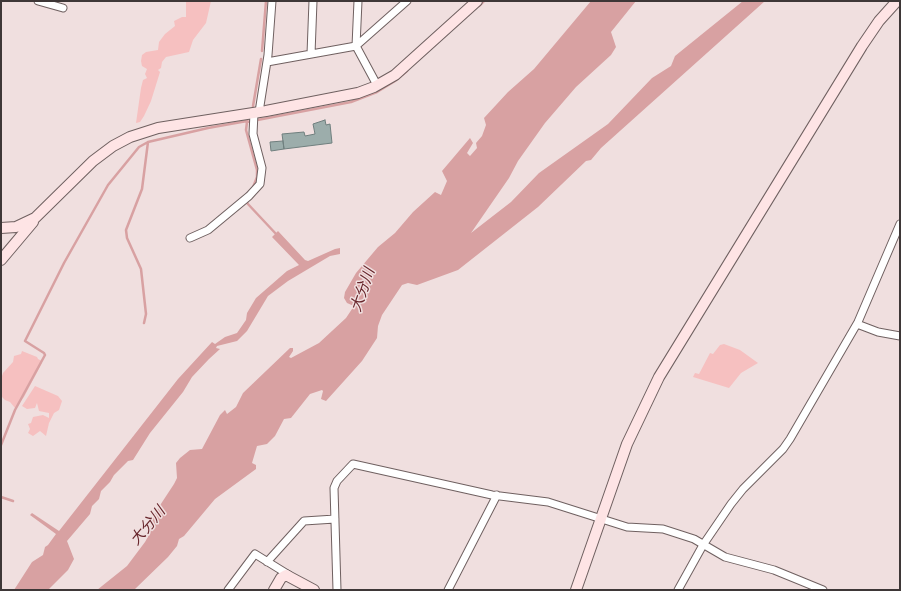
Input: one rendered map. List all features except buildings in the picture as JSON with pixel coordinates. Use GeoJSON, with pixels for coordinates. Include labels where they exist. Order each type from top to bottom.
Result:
{"type":"FeatureCollection","features":[{"type":"Feature","properties":{"kind":"street"},"geometry":{"type":"LineString","coordinates":[[38,1],[64,8]]}},
{"type":"Feature","properties":{"kind":"street"},"geometry":{"type":"LineString","coordinates":[[190,238],[208,230],[249,196],[260,184],[262,168],[252,134],[267,62],[272,1]]}},
{"type":"Feature","properties":{"kind":"street"},"geometry":{"type":"LineString","coordinates":[[311,54],[313,1]]}},
{"type":"Feature","properties":{"kind":"street"},"geometry":{"type":"LineString","coordinates":[[358,1],[356,46],[378,85]]}},
{"type":"Feature","properties":{"kind":"street"},"geometry":{"type":"LineString","coordinates":[[267,62],[356,46],[407,1]]}},
{"type":"Feature","properties":{"kind":"street"},"geometry":{"type":"LineString","coordinates":[[1,260],[40,215],[93,161],[122,141],[162,127],[257,112],[358,93],[378,85],[395,75],[477,1]]}},
{"type":"Feature","properties":{"kind":"street"},"geometry":{"type":"LineString","coordinates":[[576,590],[627,444],[659,377],[862,46],[897,1]]}},
{"type":"Feature","properties":{"kind":"street"},"geometry":{"type":"LineString","coordinates":[[1,228],[21,226],[40,215]]}},
{"type":"Feature","properties":{"kind":"street"},"geometry":{"type":"LineString","coordinates":[[678,590],[703,544],[743,489],[786,444],[857,324],[900,224]]}},
{"type":"Feature","properties":{"kind":"street"},"geometry":{"type":"LineString","coordinates":[[857,324],[874,330],[900,336]]}},
{"type":"Feature","properties":{"kind":"street"},"geometry":{"type":"LineString","coordinates":[[337,590],[335,485],[353,464],[497,495],[548,502],[627,527],[664,529],[688,537],[725,557],[774,570],[823,590]]}},
{"type":"Feature","properties":{"kind":"street"},"geometry":{"type":"LineString","coordinates":[[448,590],[497,495]]}},
{"type":"Feature","properties":{"kind":"street"},"geometry":{"type":"LineString","coordinates":[[267,562],[304,521],[335,519]]}},
{"type":"Feature","properties":{"kind":"street"},"geometry":{"type":"LineString","coordinates":[[228,590],[255,554],[314,590]]}},
{"type":"Feature","properties":{"kind":"street"},"geometry":{"type":"LineString","coordinates":[[274,590],[283,576],[290,576]]}},
{"type":"Feature","properties":{"kind":"shaded area"},"geometry":{"type":"Polygon","coordinates":[[[186,1],[211,1],[206,23],[193,40],[189,52],[166,57],[162,62],[161,68],[158,70],[160,72],[151,101],[140,122],[136,123],[141,88],[143,80],[147,78],[145,74],[147,69],[142,66],[142,55],[146,52],[158,50],[159,42],[165,34],[175,26],[174,21],[182,17],[186,17],[186,1]]]}},
{"type":"Feature","properties":{"kind":"shaded area"},"geometry":{"type":"Polygon","coordinates":[[[724,344],[740,350],[758,363],[741,373],[729,388],[693,377],[695,373],[699,374],[710,353],[713,354],[720,345],[724,344]]]}},
{"type":"Feature","properties":{"kind":"shaded area"},"geometry":{"type":"Polygon","coordinates":[[[22,351],[37,357],[42,361],[42,363],[24,397],[15,408],[10,402],[2,397],[1,379],[3,373],[13,362],[14,356],[21,354],[22,351]]]}},
{"type":"Feature","properties":{"kind":"shaded area"},"geometry":{"type":"Polygon","coordinates":[[[35,386],[58,396],[62,401],[59,410],[54,413],[49,423],[46,436],[40,431],[33,436],[28,433],[30,429],[28,424],[31,423],[33,417],[43,415],[49,418],[49,413],[39,411],[37,403],[35,408],[27,409],[22,406],[35,386]]]}},
{"type":"Feature","properties":{"kind":"water","name":"大分川"},"geometry":{"type":"Polygon","coordinates":[[[591,1],[636,1],[611,32],[616,47],[611,55],[576,87],[545,123],[471,233],[511,202],[539,173],[608,124],[652,78],[671,66],[675,56],[743,1],[765,1],[601,148],[591,160],[586,161],[538,207],[458,270],[417,285],[408,283],[402,285],[382,315],[378,326],[377,338],[362,361],[326,401],[321,399],[322,390],[310,394],[291,418],[284,419],[275,436],[267,444],[257,446],[252,463],[256,465],[256,469],[215,499],[184,536],[179,539],[177,546],[168,557],[134,590],[97,590],[127,566],[145,542],[149,535],[153,516],[177,478],[176,463],[180,458],[190,450],[202,449],[220,415],[225,410],[227,414],[236,407],[243,393],[290,348],[293,348],[293,351],[289,357],[291,358],[319,343],[346,318],[354,306],[347,303],[344,298],[345,292],[356,273],[378,247],[395,233],[413,212],[435,192],[441,195],[447,181],[442,171],[470,138],[473,143],[467,153],[470,156],[477,148],[476,143],[482,136],[486,125],[484,118],[508,92],[534,69],[591,1]]]}},
{"type":"Feature","properties":{"kind":"water"},"geometry":{"type":"Polygon","coordinates":[[[278,231],[305,260],[308,261],[340,248],[340,254],[330,256],[288,281],[268,296],[247,331],[237,341],[217,346],[216,348],[220,349],[192,377],[183,392],[150,433],[133,460],[128,461],[101,491],[99,499],[92,506],[90,514],[67,541],[74,559],[68,570],[48,590],[14,590],[32,562],[43,555],[45,547],[56,534],[30,515],[32,513],[59,531],[178,379],[212,342],[215,344],[225,337],[237,333],[246,320],[247,313],[256,298],[287,271],[299,265],[272,237],[278,231]]]}},
{"type":"Feature","properties":{"kind":"waterway"},"geometry":{"type":"LineString","coordinates":[[262,51],[266,1]]}},
{"type":"Feature","properties":{"kind":"waterway"},"geometry":{"type":"LineString","coordinates":[[479,6],[484,1]]}},
{"type":"Feature","properties":{"kind":"waterway"},"geometry":{"type":"LineString","coordinates":[[253,106],[261,59]]}},
{"type":"Feature","properties":{"kind":"waterway"},"geometry":{"type":"LineString","coordinates":[[252,190],[257,177],[257,170],[246,130],[247,122],[351,102],[377,92],[395,81],[407,71]]}},
{"type":"Feature","properties":{"kind":"waterway"},"geometry":{"type":"LineString","coordinates":[[144,323],[146,314],[141,269],[127,238],[126,230],[142,189],[148,142],[208,128],[247,121]]}},
{"type":"Feature","properties":{"kind":"waterway"},"geometry":{"type":"LineString","coordinates":[[1,445],[15,410],[45,355],[25,341],[64,263],[108,185],[139,147],[148,142]]}},
{"type":"Feature","properties":{"kind":"waterway"},"geometry":{"type":"LineString","coordinates":[[248,200],[247,203],[277,235]]}},
{"type":"Feature","properties":{"kind":"waterway"},"geometry":{"type":"LineString","coordinates":[[1,497],[13,501]]}}]}
